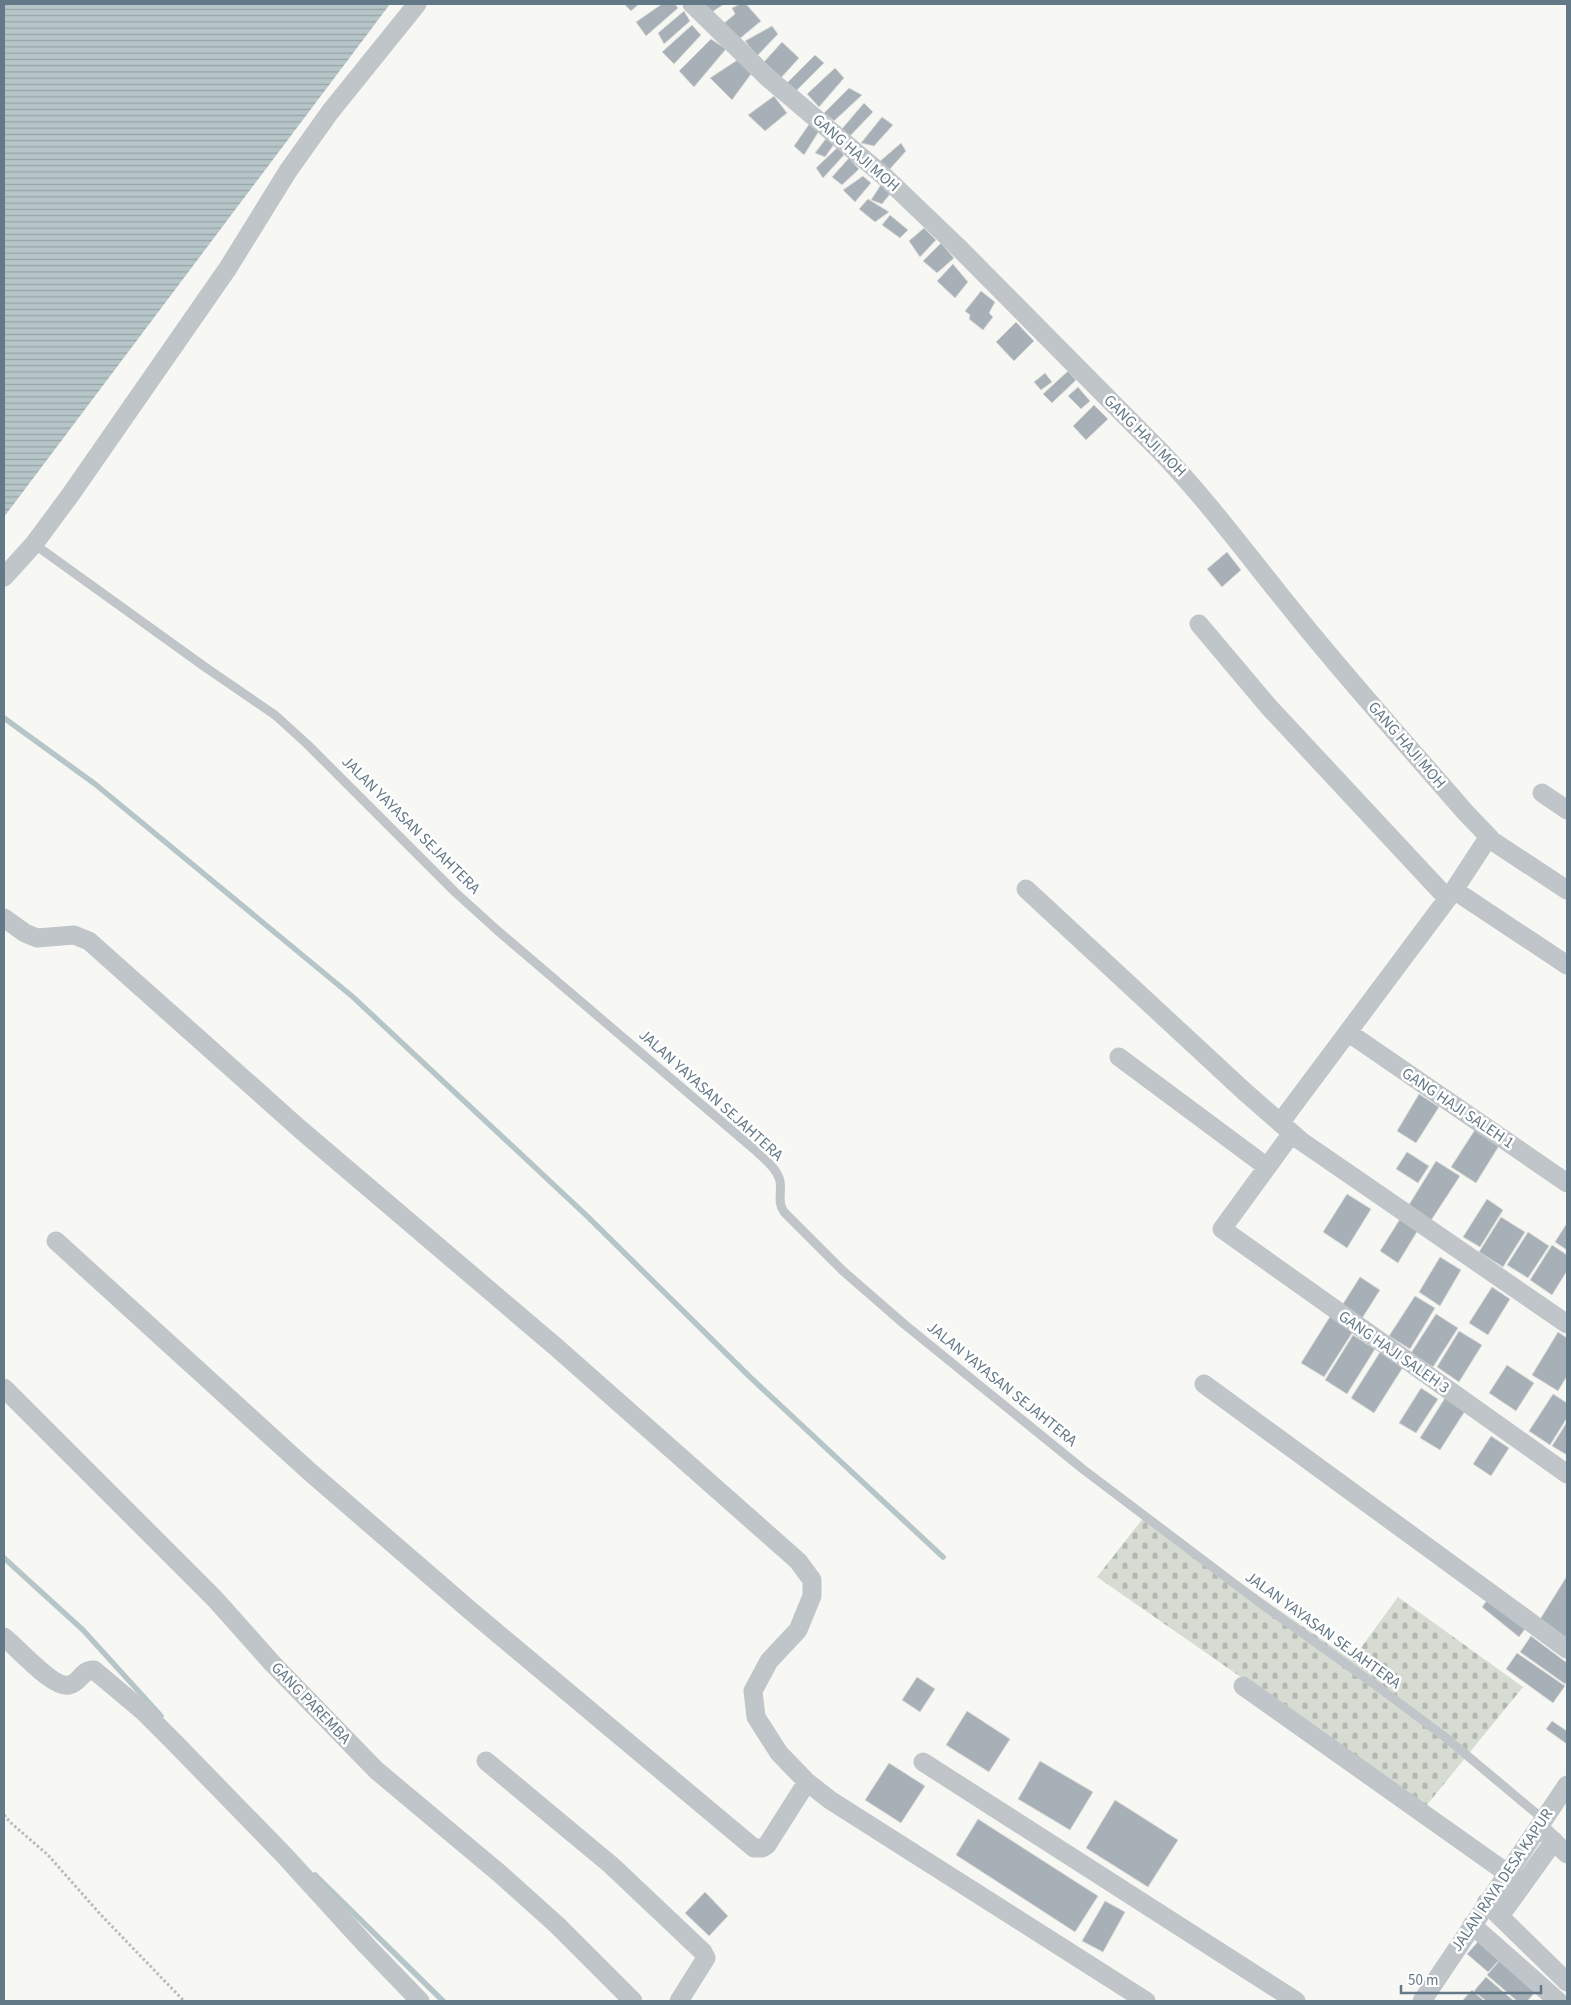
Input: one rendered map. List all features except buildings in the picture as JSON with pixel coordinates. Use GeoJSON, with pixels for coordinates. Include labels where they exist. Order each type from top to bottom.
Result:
{"type":"FeatureCollection","features":[{"type":"Feature","properties":{"kind":"street"},"geometry":{"type":"LineString","coordinates":[[4,577],[34,544],[172,350],[228,268],[256,220],[319,127],[368,62],[417,4]]}},
{"type":"Feature","properties":{"kind":"street","name":"GANG HAJI MOH"},"geometry":{"type":"LineString","coordinates":[[692,4],[767,77],[885,177],[1002,291],[1186,478],[1294,612],[1466,813],[1490,838],[1488,838],[1567,890]]}},
{"type":"Feature","properties":{"kind":"street"},"geometry":{"type":"LineString","coordinates":[[1199,624],[1268,706],[1450,894],[1567,965]]}},
{"type":"Feature","properties":{"kind":"street"},"geometry":{"type":"LineString","coordinates":[[1542,792],[1567,810]]}},
{"type":"Feature","properties":{"kind":"street"},"geometry":{"type":"LineString","coordinates":[[1119,1057],[1267,1168],[1286,1128],[1348,1033],[1450,894],[1488,838]]}},
{"type":"Feature","properties":{"kind":"street"},"geometry":{"type":"LineString","coordinates":[[1026,889],[1286,1128],[1381,1197],[1567,1324]]}},
{"type":"Feature","properties":{"kind":"street"},"geometry":{"type":"LineString","coordinates":[[4,918],[30,936],[37,938],[78,936],[89,941],[301,1130],[556,1347],[798,1561],[812,1580],[812,1596],[798,1630],[769,1661],[753,1691],[756,1717],[779,1753],[807,1782],[830,1800],[1146,2001]]}},
{"type":"Feature","properties":{"kind":"street","name":"GANG HAJI SALEH 1"},"geometry":{"type":"LineString","coordinates":[[1348,1033],[1567,1183]]}},
{"type":"Feature","properties":{"kind":"street","name":"GANG HAJI SALEH 3"},"geometry":{"type":"LineString","coordinates":[[1267,1168],[1222,1229],[1567,1474]]}},
{"type":"Feature","properties":{"kind":"street"},"geometry":{"type":"LineString","coordinates":[[56,1242],[310,1472],[472,1612],[754,1848],[762,1848],[767,1845],[807,1782]]}},
{"type":"Feature","properties":{"kind":"street"},"geometry":{"type":"LineString","coordinates":[[1204,1384],[1567,1649]]}},
{"type":"Feature","properties":{"kind":"street","name":"GANG PAREMBA"},"geometry":{"type":"LineString","coordinates":[[4,1388],[208,1592],[272,1663],[376,1770],[557,1925],[633,2001]]}},
{"type":"Feature","properties":{"kind":"street"},"geometry":{"type":"LineString","coordinates":[[4,1637],[58,1683],[65,1686],[72,1684],[86,1671],[94,1670],[129,1699],[173,1741],[284,1855],[420,2001]]}},
{"type":"Feature","properties":{"kind":"street"},"geometry":{"type":"LineString","coordinates":[[1243,1686],[1507,1873]]}},
{"type":"Feature","properties":{"kind":"street"},"geometry":{"type":"LineString","coordinates":[[486,1760],[611,1865],[703,1952],[706,1958],[703,1965],[679,2001]]}},
{"type":"Feature","properties":{"kind":"street"},"geometry":{"type":"LineString","coordinates":[[924,1762],[1296,2001]]}},
{"type":"Feature","properties":{"kind":"street","name":"JALAN RAYA DESA KAPUR"},"geometry":{"type":"LineString","coordinates":[[1422,2001],[1472,1925],[1493,1910],[1507,1873],[1567,1785]]}},
{"type":"Feature","properties":{"kind":"street"},"geometry":{"type":"LineString","coordinates":[[1541,1823],[1560,1847],[1493,1910],[1567,1982]]}},
{"type":"Feature","properties":{"kind":"street"},"geometry":{"type":"LineString","coordinates":[[1472,1925],[1558,2001]]}},
{"type":"Feature","properties":{"kind":"lane","name":"JALAN YAYASAN SEJAHTERA"},"geometry":{"type":"LineString","coordinates":[[34,544],[275,715],[301,738],[476,912],[748,1144],[772,1167],[779,1177],[780,1201],[784,1212],[842,1270],[904,1324],[1084,1470],[1256,1600],[1374,1684],[1445,1738],[1541,1823]]}},
{"type":"Feature","properties":{"kind":"path"},"geometry":{"type":"LineString","coordinates":[[4,1815],[11,1824],[48,1855],[100,1914],[184,2001]]}},
{"type":"Feature","properties":{"kind":"green space"},"geometry":{"type":"Polygon","coordinates":[[[1144,1517],[1352,1660],[1398,1597],[1523,1687],[1426,1806],[1097,1577],[1144,1517]]]}},
{"type":"Feature","properties":{"kind":"shaded area"},"geometry":{"type":"Polygon","coordinates":[[[4,4],[390,4],[4,517],[4,4]]]}},
{"type":"Feature","properties":{"kind":"waterway"},"geometry":{"type":"LineString","coordinates":[[4,718],[95,784],[353,997],[588,1217],[751,1378],[943,1557]]}},
{"type":"Feature","properties":{"kind":"waterway"},"geometry":{"type":"LineString","coordinates":[[4,1558],[83,1630],[161,1716]]}},
{"type":"Feature","properties":{"kind":"waterway"},"geometry":{"type":"LineString","coordinates":[[315,1875],[443,2001]]}}]}
